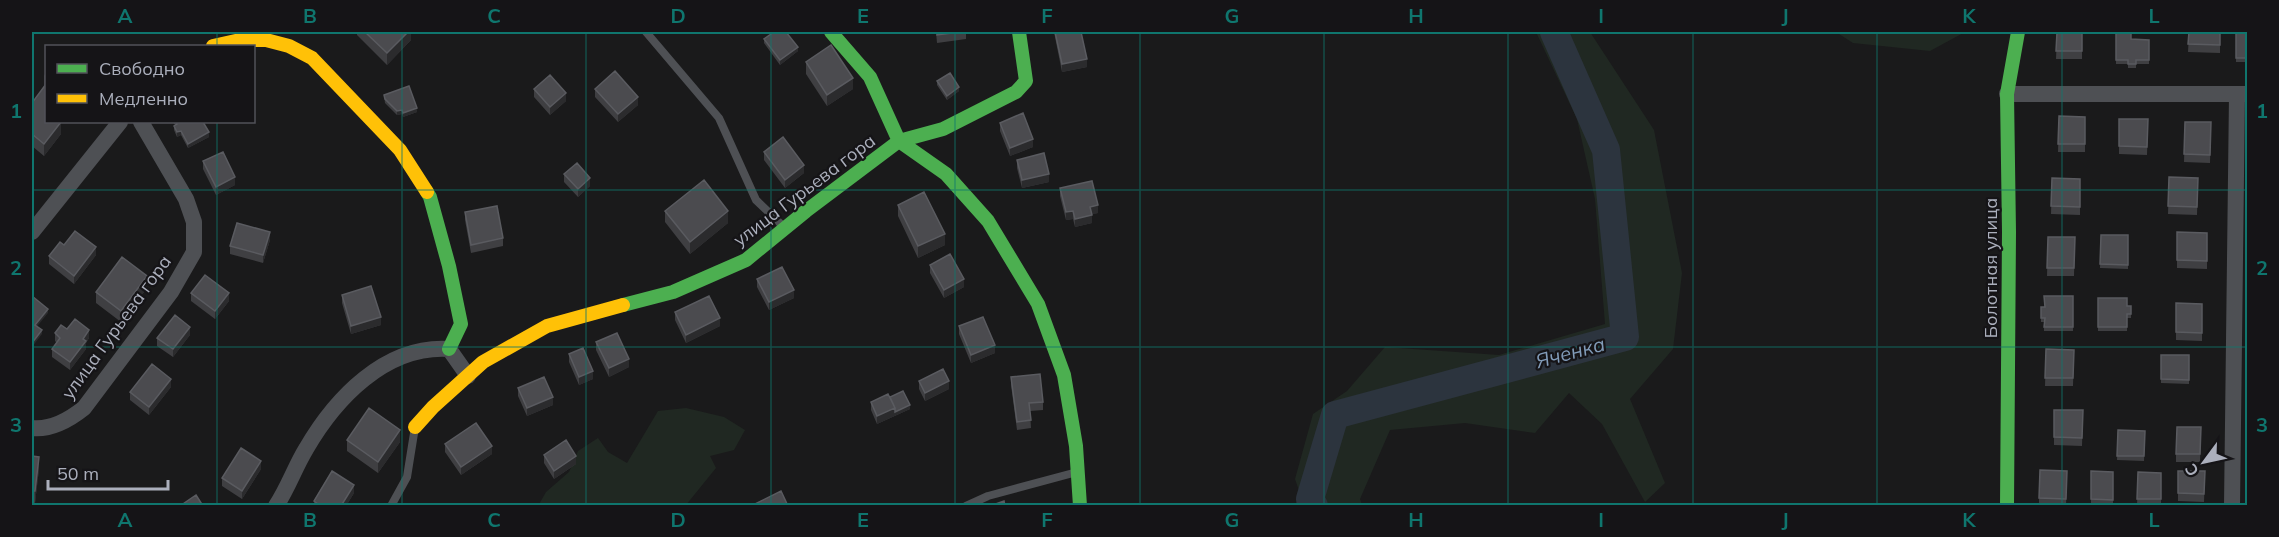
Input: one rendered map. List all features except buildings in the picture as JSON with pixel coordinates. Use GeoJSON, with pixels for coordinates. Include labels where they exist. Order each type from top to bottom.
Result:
{"type":"FeatureCollection","features":[{"type":"Feature","properties":{"kind":"street"},"geometry":{"type":"LineString","coordinates":[[831,32],[870,77],[899,141],[946,174],[988,220],[1038,303],[1064,375],[1076,446],[1080,506]]}},
{"type":"Feature","properties":{"kind":"street"},"geometry":{"type":"LineString","coordinates":[[899,141],[943,129],[1016,92],[1026,81],[1019,32]]}},
{"type":"Feature","properties":{"kind":"street","name":"Болотная улица"},"geometry":{"type":"LineString","coordinates":[[2007,506],[2009,232],[2007,94],[2018,32]]}},
{"type":"Feature","properties":{"kind":"street"},"geometry":{"type":"LineString","coordinates":[[218,45],[240,40],[266,40],[289,46],[312,58],[400,150],[430,197],[449,266],[461,324],[448,349]]}},
{"type":"Feature","properties":{"kind":"street"},"geometry":{"type":"LineString","coordinates":[[2007,94],[2242,94],[2232,506]]}},
{"type":"Feature","properties":{"kind":"street"},"geometry":{"type":"LineString","coordinates":[[32,232],[119,123]]}},
{"type":"Feature","properties":{"kind":"street","name":"улица Гурьева гора"},"geometry":{"type":"LineString","coordinates":[[32,428],[53,426],[84,408],[171,292],[194,252],[194,222],[186,199],[142,123]]}},
{"type":"Feature","properties":{"kind":"street","name":"улица Гурьева гора"},"geometry":{"type":"LineString","coordinates":[[415,427],[433,407],[483,362],[547,326],[673,292],[746,260],[899,141]]}},
{"type":"Feature","properties":{"kind":"street"},"geometry":{"type":"LineString","coordinates":[[448,349],[468,376]]}},
{"type":"Feature","properties":{"kind":"street"},"geometry":{"type":"LineString","coordinates":[[276,506],[306,448],[341,399],[374,371],[412,351],[448,349]]}},
{"type":"Feature","properties":{"kind":"lane"},"geometry":{"type":"LineString","coordinates":[[646,32],[719,118],[756,200],[786,228]]}},
{"type":"Feature","properties":{"kind":"lane"},"geometry":{"type":"LineString","coordinates":[[391,506],[407,477],[415,427]]}},
{"type":"Feature","properties":{"kind":"lane"},"geometry":{"type":"LineString","coordinates":[[966,506],[988,496],[1078,471]]}},
{"type":"Feature","properties":{"kind":"shaded area"},"geometry":{"type":"Polygon","coordinates":[[[1536,32],[1590,32],[1654,130],[1682,273],[1673,349],[1630,399],[1665,483],[1645,502],[1602,424],[1569,393],[1535,433],[1465,423],[1390,430],[1360,499],[1362,505],[1304,505],[1295,479],[1313,414],[1347,391],[1385,347],[1499,355],[1605,324],[1595,199],[1577,119],[1536,32]]]}},
{"type":"Feature","properties":{"kind":"shaded area"},"geometry":{"type":"Polygon","coordinates":[[[1836,32],[1965,32],[1930,51],[1853,43],[1836,32]]]}},
{"type":"Feature","properties":{"kind":"shaded area"},"geometry":{"type":"Polygon","coordinates":[[[686,408],[724,417],[745,430],[734,450],[710,456],[716,468],[686,505],[538,506],[546,492],[569,472],[578,451],[598,438],[608,452],[627,463],[658,411],[686,408]]]}},
{"type":"Feature","properties":{"kind":"waterway","name":"Яченка"},"geometry":{"type":"LineString","coordinates":[[1314,506],[1310,499],[1335,415],[1625,337],[1606,150],[1554,32]]}},
{"type":"Feature","properties":{"kind":"traffic: fast"},"geometry":{"type":"LineString","coordinates":[[831,32],[870,77],[899,141],[946,174],[988,221],[1038,304],[1064,375],[1076,446],[1080,506]]}},
{"type":"Feature","properties":{"kind":"traffic: fast"},"geometry":{"type":"LineString","coordinates":[[623,305],[673,292],[746,260],[806,211],[899,141],[943,129],[1016,92],[1026,81],[1019,32]]}},
{"type":"Feature","properties":{"kind":"traffic: fast"},"geometry":{"type":"LineString","coordinates":[[2007,506],[2009,232],[2007,94],[2018,32]]}},
{"type":"Feature","properties":{"kind":"traffic: fast"},"geometry":{"type":"LineString","coordinates":[[427,192],[449,266],[461,324],[449,349]]}},
{"type":"Feature","properties":{"kind":"traffic: slow"},"geometry":{"type":"LineString","coordinates":[[218,45],[240,40],[266,40],[289,46],[312,58],[400,150],[427,192]]}},
{"type":"Feature","properties":{"kind":"traffic: slow"},"geometry":{"type":"LineString","coordinates":[[415,427],[433,407],[483,362],[547,326],[623,305]]}}]}
